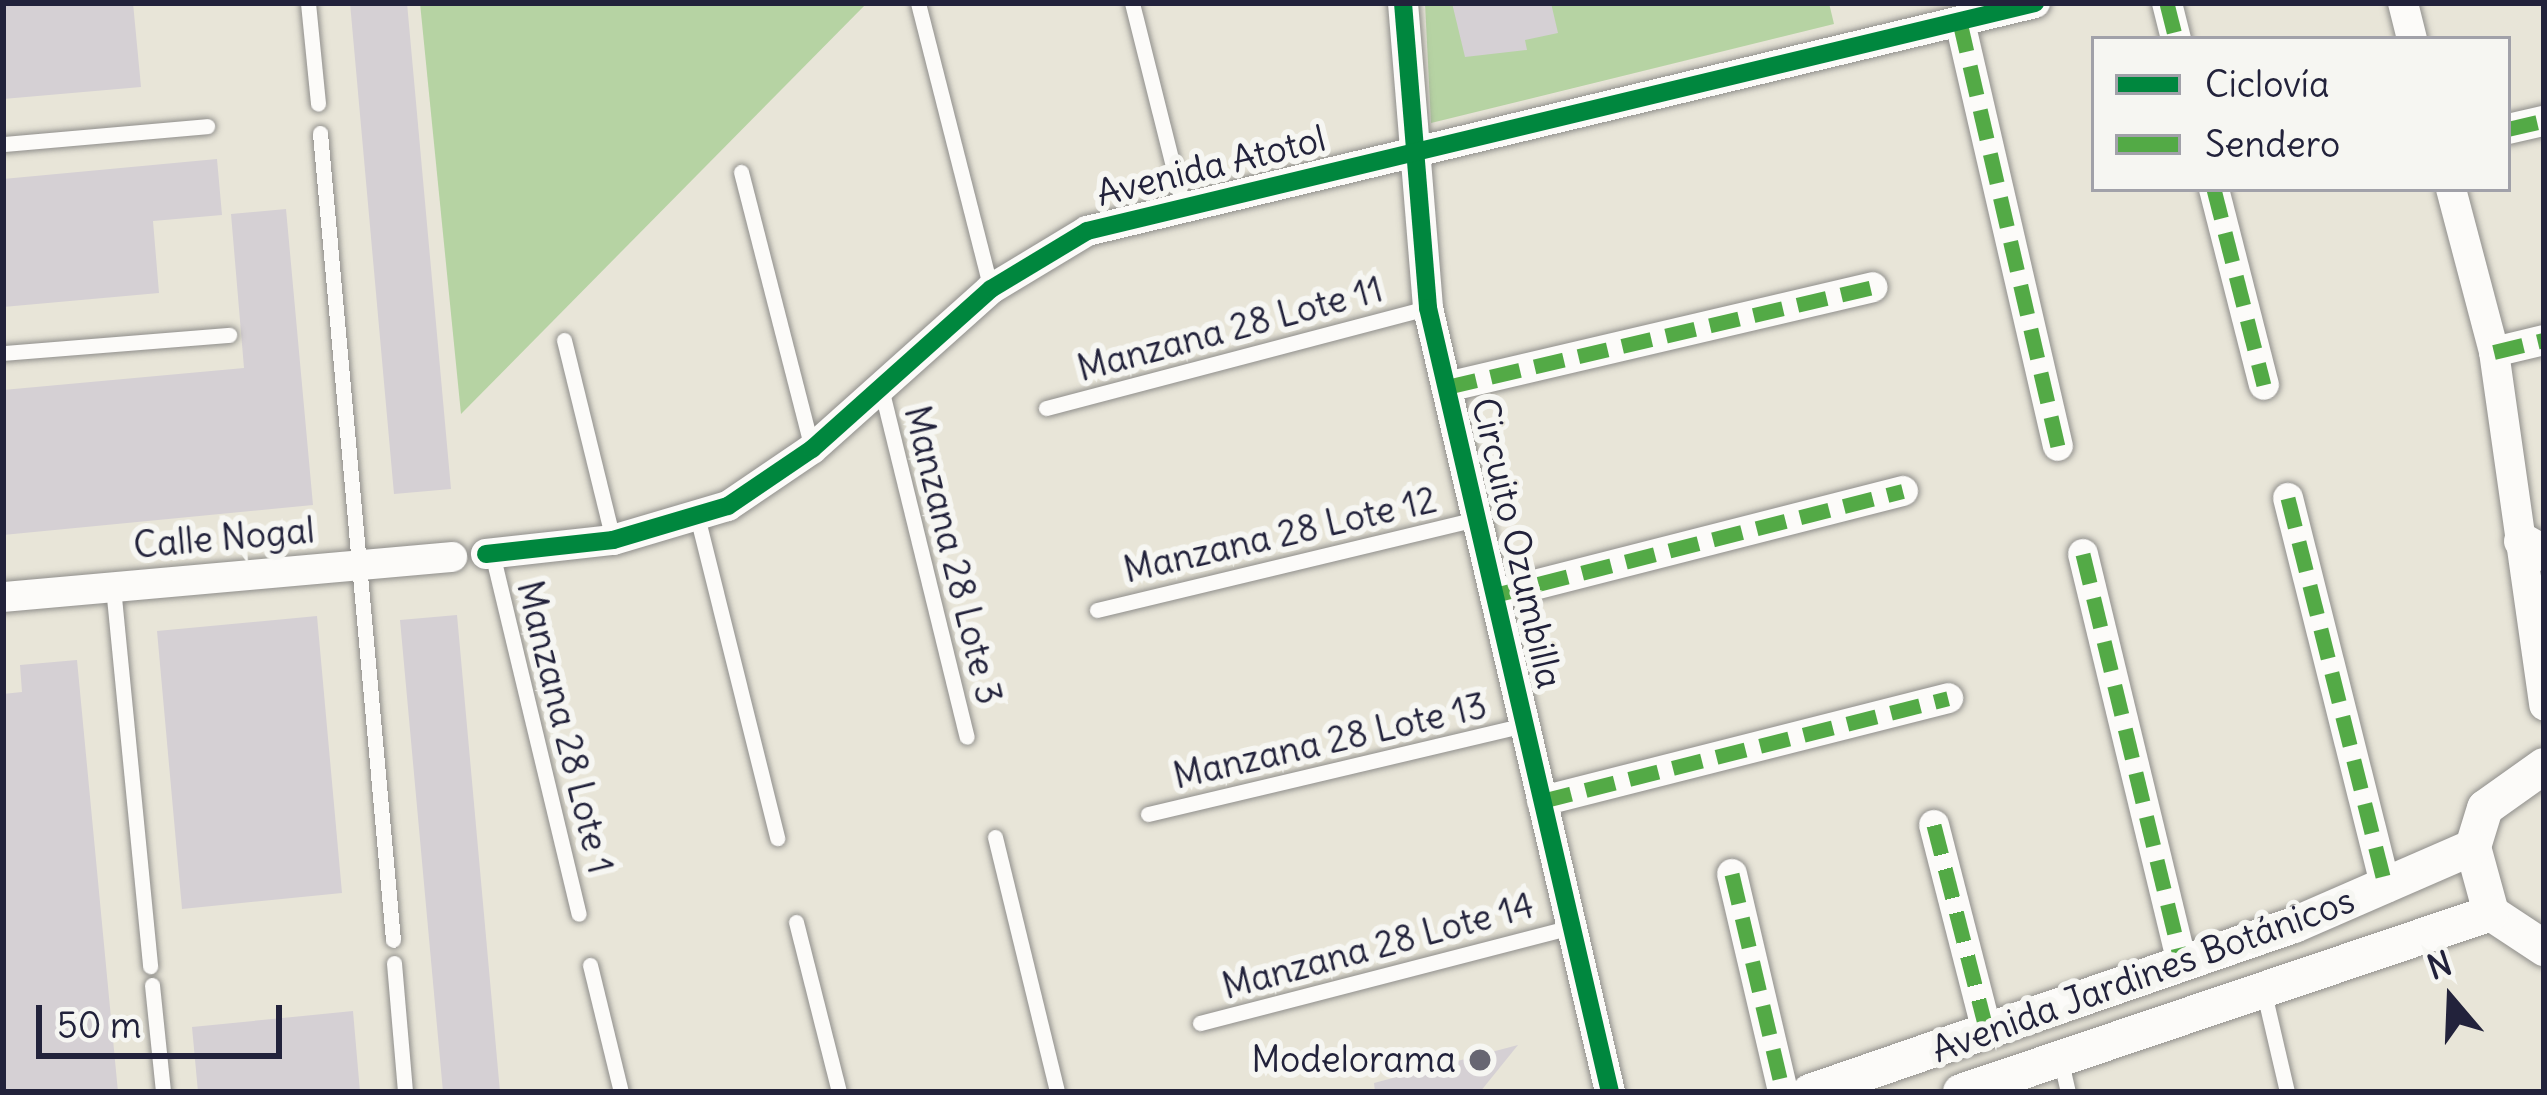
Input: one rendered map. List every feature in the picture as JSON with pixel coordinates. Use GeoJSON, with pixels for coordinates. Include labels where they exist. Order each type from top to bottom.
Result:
{"type":"FeatureCollection","features":[{"type":"Feature","properties":{"kind":"street","name":"Circuito Ozumbilla"},"geometry":{"type":"LineString","coordinates":[[1403,3],[1410,152],[1428,308],[1610,1092]]}},
{"type":"Feature","properties":{"kind":"street","name":"Avenida Atotol"},"geometry":{"type":"LineString","coordinates":[[489,553],[613,540],[698,520],[812,449],[991,289],[1088,231],[2035,3]]}},
{"type":"Feature","properties":{"kind":"street"},"geometry":{"type":"LineString","coordinates":[[2167,3],[2175,36]]}},
{"type":"Feature","properties":{"kind":"street"},"geometry":{"type":"LineString","coordinates":[[2402,3],[2411,36]]}},
{"type":"Feature","properties":{"kind":"street"},"geometry":{"type":"LineString","coordinates":[[1960,22],[2058,446]]}},
{"type":"Feature","properties":{"kind":"street"},"geometry":{"type":"LineString","coordinates":[[2511,128],[2544,121]]}},
{"type":"Feature","properties":{"kind":"street"},"geometry":{"type":"LineString","coordinates":[[2215,192],[2264,386]]}},
{"type":"Feature","properties":{"kind":"street"},"geometry":{"type":"LineString","coordinates":[[2452,192],[2494,352],[2533,547],[2544,705]]}},
{"type":"Feature","properties":{"kind":"street"},"geometry":{"type":"LineString","coordinates":[[1447,387],[1872,287]]}},
{"type":"Feature","properties":{"kind":"street"},"geometry":{"type":"LineString","coordinates":[[2494,352],[2544,340]]}},
{"type":"Feature","properties":{"kind":"street"},"geometry":{"type":"LineString","coordinates":[[1495,595],[1903,491]]}},
{"type":"Feature","properties":{"kind":"street"},"geometry":{"type":"LineString","coordinates":[[2288,498],[2386,888]]}},
{"type":"Feature","properties":{"kind":"street"},"geometry":{"type":"LineString","coordinates":[[2083,554],[2182,964]]}},
{"type":"Feature","properties":{"kind":"street","name":"Calle Nogal"},"geometry":{"type":"LineString","coordinates":[[3,597],[452,557]]}},
{"type":"Feature","properties":{"kind":"street"},"geometry":{"type":"LineString","coordinates":[[1542,801],[1948,698]]}},
{"type":"Feature","properties":{"kind":"street"},"geometry":{"type":"LineString","coordinates":[[2544,766],[2485,808],[2473,847],[2491,913],[2544,948]]}},
{"type":"Feature","properties":{"kind":"street"},"geometry":{"type":"LineString","coordinates":[[1934,825],[1987,1031]]}},
{"type":"Feature","properties":{"kind":"street","name":"Avenida Jardines Botánicos"},"geometry":{"type":"LineString","coordinates":[[1810,1092],[2182,964],[2386,888],[2473,847]]}},
{"type":"Feature","properties":{"kind":"street"},"geometry":{"type":"LineString","coordinates":[[1732,874],[1783,1092]]}},
{"type":"Feature","properties":{"kind":"street","name":"Avenida Jardines Botánicos"},"geometry":{"type":"LineString","coordinates":[[1961,1092],[2064,1075],[2263,990],[2491,913]]}},
{"type":"Feature","properties":{"kind":"lane"},"geometry":{"type":"LineString","coordinates":[[308,3],[318,104]]}},
{"type":"Feature","properties":{"kind":"lane"},"geometry":{"type":"LineString","coordinates":[[918,3],[991,289]]}},
{"type":"Feature","properties":{"kind":"lane"},"geometry":{"type":"LineString","coordinates":[[1132,3],[1183,206]]}},
{"type":"Feature","properties":{"kind":"lane"},"geometry":{"type":"LineString","coordinates":[[3,144],[207,126]]}},
{"type":"Feature","properties":{"kind":"lane"},"geometry":{"type":"LineString","coordinates":[[320,133],[392,940]]}},
{"type":"Feature","properties":{"kind":"lane"},"geometry":{"type":"LineString","coordinates":[[741,172],[812,449]]}},
{"type":"Feature","properties":{"kind":"lane","name":"Manzana 28 Lote 11"},"geometry":{"type":"LineString","coordinates":[[1046,408],[1428,308]]}},
{"type":"Feature","properties":{"kind":"lane"},"geometry":{"type":"LineString","coordinates":[[3,353],[229,335]]}},
{"type":"Feature","properties":{"kind":"lane"},"geometry":{"type":"LineString","coordinates":[[563,340],[613,540]]}},
{"type":"Feature","properties":{"kind":"lane","name":"Manzana 28 Lote 3"},"geometry":{"type":"LineString","coordinates":[[880,388],[967,737]]}},
{"type":"Feature","properties":{"kind":"lane","name":"Manzana 28 Lote 12"},"geometry":{"type":"LineString","coordinates":[[1097,610],[1478,519]]}},
{"type":"Feature","properties":{"kind":"lane"},"geometry":{"type":"LineString","coordinates":[[698,520],[777,838]]}},
{"type":"Feature","properties":{"kind":"lane","name":"Manzana 28 Lote 1"},"geometry":{"type":"LineString","coordinates":[[489,553],[579,914]]}},
{"type":"Feature","properties":{"kind":"lane"},"geometry":{"type":"LineString","coordinates":[[113,587],[150,966]]}},
{"type":"Feature","properties":{"kind":"lane","name":"Manzana 28 Lote 13"},"geometry":{"type":"LineString","coordinates":[[1148,814],[1525,725]]}},
{"type":"Feature","properties":{"kind":"lane"},"geometry":{"type":"LineString","coordinates":[[995,837],[1057,1092]]}},
{"type":"Feature","properties":{"kind":"lane"},"geometry":{"type":"LineString","coordinates":[[796,922],[839,1092]]}},
{"type":"Feature","properties":{"kind":"lane","name":"Manzana 28 Lote 14"},"geometry":{"type":"LineString","coordinates":[[1200,1023],[1572,927]]}},
{"type":"Feature","properties":{"kind":"lane"},"geometry":{"type":"LineString","coordinates":[[394,963],[405,1092]]}},
{"type":"Feature","properties":{"kind":"lane"},"geometry":{"type":"LineString","coordinates":[[590,965],[621,1092]]}},
{"type":"Feature","properties":{"kind":"lane"},"geometry":{"type":"LineString","coordinates":[[152,985],[163,1092]]}},
{"type":"Feature","properties":{"kind":"lane"},"geometry":{"type":"LineString","coordinates":[[2263,990],[2288,1092]]}},
{"type":"Feature","properties":{"kind":"green space"},"geometry":{"type":"Polygon","coordinates":[[[420,3],[867,3],[461,414],[420,3]]]}},
{"type":"Feature","properties":{"kind":"green space"},"geometry":{"type":"Polygon","coordinates":[[[1425,3],[1829,3],[1834,24],[1431,123],[1425,3]]]}},
{"type":"Feature","properties":{"kind":"building"},"geometry":{"type":"Polygon","coordinates":[[[3,3],[133,3],[141,87],[3,99],[3,3]]]}},
{"type":"Feature","properties":{"kind":"building"},"geometry":{"type":"Polygon","coordinates":[[[350,3],[407,3],[451,489],[394,494],[350,3]]]}},
{"type":"Feature","properties":{"kind":"building"},"geometry":{"type":"Polygon","coordinates":[[[1452,3],[1551,3],[1558,33],[1525,40],[1527,50],[1465,57],[1452,3]]]}},
{"type":"Feature","properties":{"kind":"building"},"geometry":{"type":"Polygon","coordinates":[[[217,159],[222,215],[153,221],[159,293],[3,307],[3,179],[217,159]]]}},
{"type":"Feature","properties":{"kind":"building"},"geometry":{"type":"Polygon","coordinates":[[[286,209],[313,505],[3,535],[3,390],[244,368],[231,214],[286,209]]]}},
{"type":"Feature","properties":{"kind":"building"},"geometry":{"type":"Polygon","coordinates":[[[457,615],[500,1092],[443,1092],[400,620],[457,615]]]}},
{"type":"Feature","properties":{"kind":"building"},"geometry":{"type":"Polygon","coordinates":[[[317,616],[342,893],[182,909],[157,631],[317,616]]]}},
{"type":"Feature","properties":{"kind":"building"},"geometry":{"type":"Polygon","coordinates":[[[77,660],[118,1092],[3,1092],[3,694],[22,692],[20,665],[77,660]]]}},
{"type":"Feature","properties":{"kind":"building"},"geometry":{"type":"Polygon","coordinates":[[[353,1011],[360,1092],[198,1092],[192,1027],[353,1011]]]}},
{"type":"Feature","properties":{"kind":"building","name":"Modelorama"},"geometry":{"type":"Polygon","coordinates":[[[1518,1045],[1480,1092],[1375,1092],[1374,1083],[1518,1045]]]}},
{"type":"Feature","properties":{"kind":"marked path"},"geometry":{"type":"LineString","coordinates":[[2167,3],[2175,36]]}},
{"type":"Feature","properties":{"kind":"marked path"},"geometry":{"type":"LineString","coordinates":[[1960,22],[2058,446]]}},
{"type":"Feature","properties":{"kind":"marked path"},"geometry":{"type":"LineString","coordinates":[[2511,128],[2544,121]]}},
{"type":"Feature","properties":{"kind":"marked path"},"geometry":{"type":"LineString","coordinates":[[2215,192],[2264,385]]}},
{"type":"Feature","properties":{"kind":"marked path"},"geometry":{"type":"LineString","coordinates":[[1447,387],[1872,287]]}},
{"type":"Feature","properties":{"kind":"marked path"},"geometry":{"type":"LineString","coordinates":[[2494,352],[2544,340]]}},
{"type":"Feature","properties":{"kind":"marked path"},"geometry":{"type":"LineString","coordinates":[[1495,595],[1903,491]]}},
{"type":"Feature","properties":{"kind":"marked path"},"geometry":{"type":"LineString","coordinates":[[2288,498],[2386,888]]}},
{"type":"Feature","properties":{"kind":"marked path"},"geometry":{"type":"LineString","coordinates":[[2083,554],[2182,964]]}},
{"type":"Feature","properties":{"kind":"marked path"},"geometry":{"type":"LineString","coordinates":[[1542,801],[1948,698]]}},
{"type":"Feature","properties":{"kind":"marked path"},"geometry":{"type":"LineString","coordinates":[[1934,825],[1987,1031]]}},
{"type":"Feature","properties":{"kind":"marked path"},"geometry":{"type":"LineString","coordinates":[[1732,874],[1783,1092]]}},
{"type":"Feature","properties":{"kind":"cycle path"},"geometry":{"type":"LineString","coordinates":[[1403,3],[1428,308],[1610,1092]]}},
{"type":"Feature","properties":{"kind":"cycle path"},"geometry":{"type":"LineString","coordinates":[[486,554],[613,540],[728,506],[812,449],[991,289],[1087,231],[2035,3]]}},
{"type":"Feature","properties":{"kind":"place","name":"Modelorama"},"geometry":{"type":"Point","coordinates":[1480,1060]}}]}
